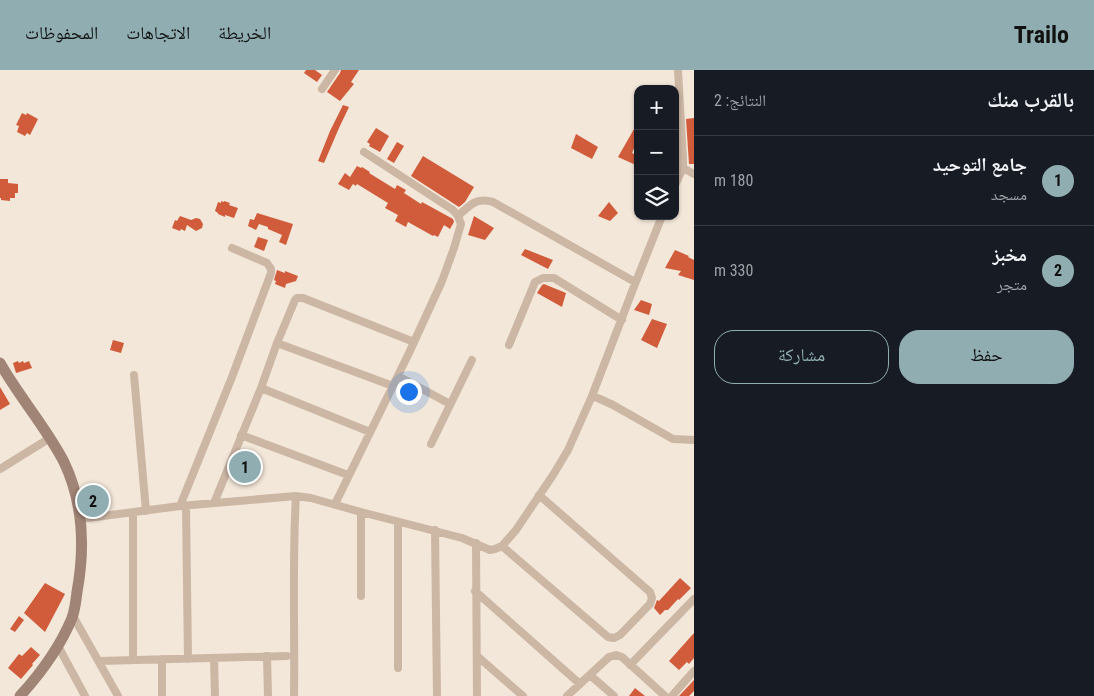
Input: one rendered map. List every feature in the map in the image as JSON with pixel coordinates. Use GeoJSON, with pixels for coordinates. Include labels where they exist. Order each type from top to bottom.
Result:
{"type":"FeatureCollection","features":[{"type":"Feature","properties":{"kind":"street"},"geometry":{"type":"LineString","coordinates":[[322,89],[334,70]]}},
{"type":"Feature","properties":{"kind":"street"},"geometry":{"type":"LineString","coordinates":[[678,70],[684,158],[683,168],[679,176]]}},
{"type":"Feature","properties":{"kind":"street"},"geometry":{"type":"LineString","coordinates":[[334,504],[414,342],[448,266],[461,224],[454,210],[364,152]]}},
{"type":"Feature","properties":{"kind":"street"},"geometry":{"type":"LineString","coordinates":[[683,168],[694,174]]}},
{"type":"Feature","properties":{"kind":"street"},"geometry":{"type":"LineString","coordinates":[[458,216],[476,201],[486,200],[493,202],[635,282]]}},
{"type":"Feature","properties":{"kind":"street"},"geometry":{"type":"LineString","coordinates":[[80,519],[183,506],[296,496],[311,498],[435,530],[476,543],[490,550],[502,546],[516,530],[568,450],[592,396],[660,220]]}},
{"type":"Feature","properties":{"kind":"street"},"geometry":{"type":"LineString","coordinates":[[188,659],[183,506],[271,273],[271,268],[267,263],[232,248]]}},
{"type":"Feature","properties":{"kind":"street"},"geometry":{"type":"LineString","coordinates":[[510,345],[535,282],[543,278],[554,278],[622,320]]}},
{"type":"Feature","properties":{"kind":"street"},"geometry":{"type":"LineString","coordinates":[[214,503],[295,300],[300,298],[414,342]]}},
{"type":"Feature","properties":{"kind":"street"},"geometry":{"type":"LineString","coordinates":[[277,343],[393,386]]}},
{"type":"Feature","properties":{"kind":"street"},"geometry":{"type":"LineString","coordinates":[[431,444],[472,360]]}},
{"type":"Feature","properties":{"kind":"street"},"geometry":{"type":"LineString","coordinates":[[0,363],[50,438],[64,463],[78,501],[82,534],[82,556],[73,616],[58,646],[35,679],[20,696]]}},
{"type":"Feature","properties":{"kind":"street"},"geometry":{"type":"LineString","coordinates":[[134,375],[146,511]]}},
{"type":"Feature","properties":{"kind":"street"},"geometry":{"type":"LineString","coordinates":[[398,376],[450,404]]}},
{"type":"Feature","properties":{"kind":"street"},"geometry":{"type":"LineString","coordinates":[[261,388],[370,432]]}},
{"type":"Feature","properties":{"kind":"street"},"geometry":{"type":"LineString","coordinates":[[592,396],[613,405],[673,439],[694,440]]}},
{"type":"Feature","properties":{"kind":"street"},"geometry":{"type":"LineString","coordinates":[[241,435],[348,475]]}},
{"type":"Feature","properties":{"kind":"street"},"geometry":{"type":"LineString","coordinates":[[0,469],[50,438]]}},
{"type":"Feature","properties":{"kind":"street"},"geometry":{"type":"LineString","coordinates":[[502,546],[608,637],[620,636],[650,604],[652,598],[650,592],[539,495]]}},
{"type":"Feature","properties":{"kind":"street"},"geometry":{"type":"LineString","coordinates":[[294,696],[294,545],[296,496]]}},
{"type":"Feature","properties":{"kind":"street"},"geometry":{"type":"LineString","coordinates":[[133,512],[133,660]]}},
{"type":"Feature","properties":{"kind":"street"},"geometry":{"type":"LineString","coordinates":[[360,596],[361,512]]}},
{"type":"Feature","properties":{"kind":"street"},"geometry":{"type":"LineString","coordinates":[[398,522],[398,668]]}},
{"type":"Feature","properties":{"kind":"street"},"geometry":{"type":"LineString","coordinates":[[435,530],[437,696]]}},
{"type":"Feature","properties":{"kind":"street"},"geometry":{"type":"LineString","coordinates":[[476,543],[477,696]]}},
{"type":"Feature","properties":{"kind":"street"},"geometry":{"type":"LineString","coordinates":[[475,591],[580,684]]}},
{"type":"Feature","properties":{"kind":"street"},"geometry":{"type":"LineString","coordinates":[[630,665],[694,599]]}},
{"type":"Feature","properties":{"kind":"street"},"geometry":{"type":"LineString","coordinates":[[73,616],[118,696]]}},
{"type":"Feature","properties":{"kind":"street"},"geometry":{"type":"LineString","coordinates":[[58,646],[85,696]]}},
{"type":"Feature","properties":{"kind":"street"},"geometry":{"type":"LineString","coordinates":[[267,656],[268,696]]}},
{"type":"Feature","properties":{"kind":"street"},"geometry":{"type":"LineString","coordinates":[[98,661],[287,656]]}},
{"type":"Feature","properties":{"kind":"street"},"geometry":{"type":"LineString","coordinates":[[477,656],[523,696]]}},
{"type":"Feature","properties":{"kind":"street"},"geometry":{"type":"LineString","coordinates":[[567,696],[609,657],[613,656],[618,656],[630,665],[665,696]]}},
{"type":"Feature","properties":{"kind":"street"},"geometry":{"type":"LineString","coordinates":[[214,658],[215,696]]}},
{"type":"Feature","properties":{"kind":"street"},"geometry":{"type":"LineString","coordinates":[[162,659],[162,696]]}},
{"type":"Feature","properties":{"kind":"street"},"geometry":{"type":"LineString","coordinates":[[672,696],[694,671]]}},
{"type":"Feature","properties":{"kind":"street"},"geometry":{"type":"LineString","coordinates":[[590,675],[614,696]]}},
{"type":"Feature","properties":{"kind":"building"},"geometry":{"type":"Polygon","coordinates":[[[306,70],[315,70],[322,75],[317,82],[304,73],[306,70]]]}},
{"type":"Feature","properties":{"kind":"building"},"geometry":{"type":"Polygon","coordinates":[[[341,70],[359,70],[351,82],[354,84],[340,101],[327,92],[341,70]]]}},
{"type":"Feature","properties":{"kind":"building"},"geometry":{"type":"Polygon","coordinates":[[[343,105],[349,107],[324,163],[318,161],[330,131],[343,105]]]}},
{"type":"Feature","properties":{"kind":"building"},"geometry":{"type":"Polygon","coordinates":[[[22,113],[26,115],[27,113],[38,119],[30,135],[27,133],[25,136],[17,132],[19,126],[16,125],[22,113]]]}},
{"type":"Feature","properties":{"kind":"building"},"geometry":{"type":"Polygon","coordinates":[[[694,118],[694,164],[689,164],[686,119],[694,118]]]}},
{"type":"Feature","properties":{"kind":"building"},"geometry":{"type":"Polygon","coordinates":[[[376,128],[389,136],[380,152],[369,146],[370,144],[367,142],[376,128]]]}},
{"type":"Feature","properties":{"kind":"building"},"geometry":{"type":"Polygon","coordinates":[[[634,129],[634,148],[632,153],[634,154],[634,164],[618,157],[634,129]]]}},
{"type":"Feature","properties":{"kind":"building"},"geometry":{"type":"Polygon","coordinates":[[[576,134],[598,147],[592,159],[571,148],[576,134]]]}},
{"type":"Feature","properties":{"kind":"building"},"geometry":{"type":"Polygon","coordinates":[[[397,142],[404,146],[394,163],[387,159],[397,142]]]}},
{"type":"Feature","properties":{"kind":"building"},"geometry":{"type":"Polygon","coordinates":[[[423,156],[474,187],[465,202],[459,207],[411,176],[423,156]]]}},
{"type":"Feature","properties":{"kind":"building"},"geometry":{"type":"Polygon","coordinates":[[[357,166],[362,167],[395,189],[397,185],[406,190],[404,193],[421,204],[422,202],[453,219],[454,222],[450,229],[444,225],[438,237],[408,222],[406,227],[395,221],[398,215],[385,208],[388,203],[357,184],[356,186],[353,184],[349,190],[338,184],[345,173],[350,177],[357,166]]]}},
{"type":"Feature","properties":{"kind":"building"},"geometry":{"type":"Polygon","coordinates":[[[0,179],[8,179],[8,183],[18,184],[18,193],[15,193],[15,198],[10,198],[10,201],[1,200],[0,179]]]}},
{"type":"Feature","properties":{"kind":"building"},"geometry":{"type":"Polygon","coordinates":[[[221,201],[230,203],[229,205],[238,208],[234,218],[225,215],[225,217],[215,211],[218,202],[221,203],[221,201]]]}},
{"type":"Feature","properties":{"kind":"building"},"geometry":{"type":"Polygon","coordinates":[[[609,202],[618,213],[610,221],[598,216],[609,202]]]}},
{"type":"Feature","properties":{"kind":"building"},"geometry":{"type":"Polygon","coordinates":[[[257,213],[293,224],[286,245],[279,242],[282,235],[268,229],[268,227],[259,224],[256,230],[248,226],[250,219],[254,220],[257,213]]]}},
{"type":"Feature","properties":{"kind":"building"},"geometry":{"type":"Polygon","coordinates":[[[180,216],[191,220],[200,219],[203,224],[202,228],[196,231],[187,225],[185,231],[181,229],[180,231],[172,228],[175,220],[177,221],[180,216]]]}},
{"type":"Feature","properties":{"kind":"building"},"geometry":{"type":"Polygon","coordinates":[[[474,216],[494,228],[485,240],[468,235],[474,216]]]}},
{"type":"Feature","properties":{"kind":"building"},"geometry":{"type":"Polygon","coordinates":[[[258,237],[268,240],[264,251],[254,247],[258,237]]]}},
{"type":"Feature","properties":{"kind":"building"},"geometry":{"type":"Polygon","coordinates":[[[525,249],[553,260],[548,269],[521,255],[525,249]]]}},
{"type":"Feature","properties":{"kind":"building"},"geometry":{"type":"Polygon","coordinates":[[[675,250],[694,260],[694,280],[678,275],[681,271],[665,268],[675,250]]]}},
{"type":"Feature","properties":{"kind":"building"},"geometry":{"type":"Polygon","coordinates":[[[277,270],[298,276],[296,281],[286,284],[285,288],[275,284],[276,281],[274,280],[277,270]]]}},
{"type":"Feature","properties":{"kind":"building"},"geometry":{"type":"Polygon","coordinates":[[[544,284],[566,293],[562,307],[537,293],[544,284]]]}},
{"type":"Feature","properties":{"kind":"building"},"geometry":{"type":"Polygon","coordinates":[[[641,300],[652,304],[649,315],[634,310],[641,300]]]}},
{"type":"Feature","properties":{"kind":"building"},"geometry":{"type":"Polygon","coordinates":[[[652,319],[667,324],[657,348],[641,340],[652,319]]]}},
{"type":"Feature","properties":{"kind":"building"},"geometry":{"type":"Polygon","coordinates":[[[113,340],[124,343],[121,353],[110,350],[113,340]]]}},
{"type":"Feature","properties":{"kind":"building"},"geometry":{"type":"Polygon","coordinates":[[[18,361],[19,363],[23,361],[24,363],[29,361],[32,368],[16,373],[13,363],[18,361]]]}},
{"type":"Feature","properties":{"kind":"building"},"geometry":{"type":"Polygon","coordinates":[[[0,387],[10,404],[0,410],[0,387]]]}},
{"type":"Feature","properties":{"kind":"building"},"geometry":{"type":"Polygon","coordinates":[[[680,578],[691,588],[660,615],[654,608],[657,600],[659,601],[680,578]]]}},
{"type":"Feature","properties":{"kind":"building"},"geometry":{"type":"Polygon","coordinates":[[[45,583],[65,594],[45,632],[24,613],[45,583]]]}},
{"type":"Feature","properties":{"kind":"building"},"geometry":{"type":"Polygon","coordinates":[[[19,616],[24,620],[15,632],[10,629],[19,616]]]}},
{"type":"Feature","properties":{"kind":"building"},"geometry":{"type":"Polygon","coordinates":[[[694,633],[694,658],[689,664],[687,662],[679,670],[669,661],[694,633]]]}},
{"type":"Feature","properties":{"kind":"building"},"geometry":{"type":"Polygon","coordinates":[[[31,647],[40,655],[21,679],[8,668],[19,654],[22,656],[31,647]]]}},
{"type":"Feature","properties":{"kind":"building"},"geometry":{"type":"Polygon","coordinates":[[[694,680],[694,691],[689,696],[679,696],[694,680]]]}},
{"type":"Feature","properties":{"kind":"building"},"geometry":{"type":"Polygon","coordinates":[[[635,688],[645,696],[629,696],[635,688]]]}},
{"type":"Feature","properties":{"kind":"place","name":"جامع التوحيد"},"geometry":{"type":"Point","coordinates":[245,467]}},
{"type":"Feature","properties":{"kind":"place","name":"مخبز"},"geometry":{"type":"Point","coordinates":[93,501]}}]}
